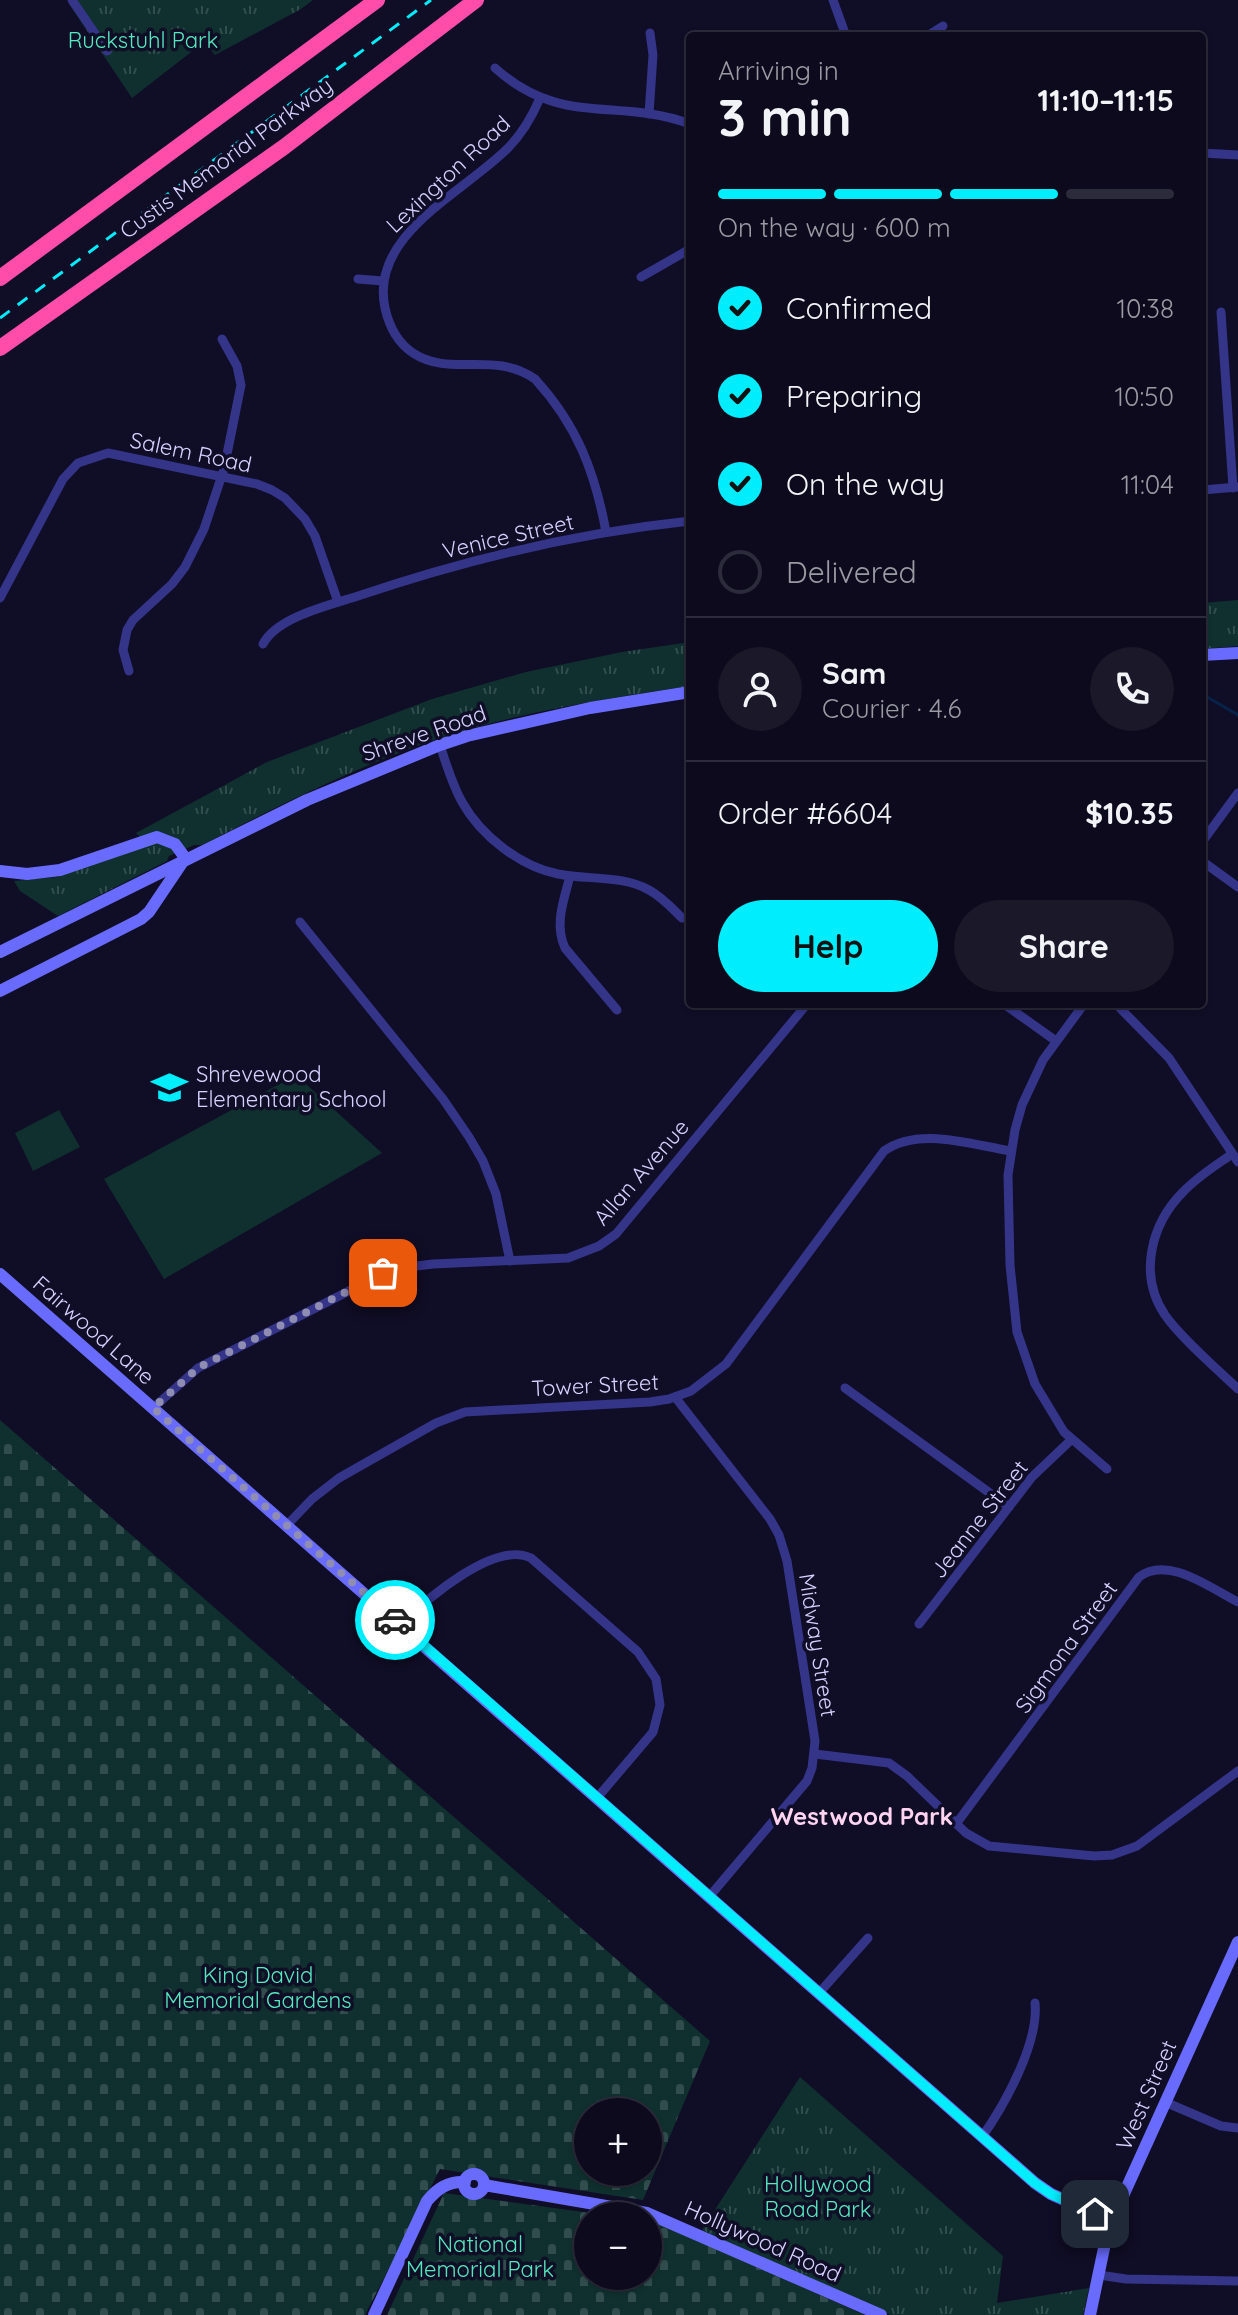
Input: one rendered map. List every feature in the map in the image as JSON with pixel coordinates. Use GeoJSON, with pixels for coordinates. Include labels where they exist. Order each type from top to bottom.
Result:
{"type":"FeatureCollection","features":[{"type":"Feature","properties":{"kind":"highway","name":"Custis Memorial Parkway"},"geometry":{"type":"LineString","coordinates":[[0,278],[377,0]]}},
{"type":"Feature","properties":{"kind":"highway","name":"Custis Memorial Parkway"},"geometry":{"type":"LineString","coordinates":[[0,348],[284,147],[476,0]]}},
{"type":"Feature","properties":{"kind":"street"},"geometry":{"type":"LineString","coordinates":[[72,0],[107,51]]}},
{"type":"Feature","properties":{"kind":"street"},"geometry":{"type":"LineString","coordinates":[[833,0],[845,32]]}},
{"type":"Feature","properties":{"kind":"street"},"geometry":{"type":"LineString","coordinates":[[933,32],[943,26]]}},
{"type":"Feature","properties":{"kind":"street"},"geometry":{"type":"LineString","coordinates":[[649,114],[653,55],[650,33]]}},
{"type":"Feature","properties":{"kind":"street"},"geometry":{"type":"LineString","coordinates":[[495,68],[508,80],[540,98],[574,108],[649,114],[686,123]]}},
{"type":"Feature","properties":{"kind":"street","name":"Lexington Road"},"geometry":{"type":"LineString","coordinates":[[383,281],[389,257],[399,243],[506,150],[530,119],[540,98]]}},
{"type":"Feature","properties":{"kind":"street"},"geometry":{"type":"LineString","coordinates":[[1206,153],[1238,155]]}},
{"type":"Feature","properties":{"kind":"street"},"geometry":{"type":"LineString","coordinates":[[641,277],[686,251]]}},
{"type":"Feature","properties":{"kind":"street"},"geometry":{"type":"LineString","coordinates":[[358,279],[383,281],[383,297],[391,327],[414,354],[436,363],[512,367],[525,372],[543,388],[585,454],[599,493],[606,532]]}},
{"type":"Feature","properties":{"kind":"street"},"geometry":{"type":"LineString","coordinates":[[1206,490],[1236,488],[1221,312]]}},
{"type":"Feature","properties":{"kind":"street"},"geometry":{"type":"LineString","coordinates":[[129,671],[123,650],[127,630],[185,567],[204,529],[221,476],[241,385],[237,366],[222,339]]}},
{"type":"Feature","properties":{"kind":"street","name":"Salem Road"},"geometry":{"type":"LineString","coordinates":[[0,598],[63,479],[78,463],[108,453],[264,487],[295,508],[315,536],[338,602]]}},
{"type":"Feature","properties":{"kind":"street","name":"Venice Street"},"geometry":{"type":"LineString","coordinates":[[263,644],[279,625],[338,602],[466,562],[606,532],[686,522]]}},
{"type":"Feature","properties":{"kind":"street"},"geometry":{"type":"LineString","coordinates":[[1206,655],[1238,653]]}},
{"type":"Feature","properties":{"kind":"street","name":"Shreve Road"},"geometry":{"type":"LineString","coordinates":[[0,952],[307,800],[440,745],[590,708],[686,693]]}},
{"type":"Feature","properties":{"kind":"street"},"geometry":{"type":"LineString","coordinates":[[440,745],[462,802],[477,822],[527,864],[570,876],[637,885],[659,897],[682,918]]}},
{"type":"Feature","properties":{"kind":"street"},"geometry":{"type":"LineString","coordinates":[[1206,837],[1238,793]]}},
{"type":"Feature","properties":{"kind":"street"},"geometry":{"type":"LineString","coordinates":[[0,871],[27,874],[60,870],[157,837],[175,844],[186,859]]}},
{"type":"Feature","properties":{"kind":"street","name":"Shreve Road"},"geometry":{"type":"LineString","coordinates":[[0,991],[141,919],[186,859]]}},
{"type":"Feature","properties":{"kind":"street"},"geometry":{"type":"LineString","coordinates":[[1206,864],[1238,887]]}},
{"type":"Feature","properties":{"kind":"street"},"geometry":{"type":"LineString","coordinates":[[570,876],[559,918],[561,940],[617,1010]]}},
{"type":"Feature","properties":{"kind":"street"},"geometry":{"type":"LineString","coordinates":[[148,877],[159,887],[158,898]]}},
{"type":"Feature","properties":{"kind":"street"},"geometry":{"type":"LineString","coordinates":[[300,922],[434,1087],[469,1137],[496,1194],[510,1261]]}},
{"type":"Feature","properties":{"kind":"street","name":"Allan Avenue"},"geometry":{"type":"LineString","coordinates":[[153,1408],[198,1368],[392,1269],[576,1257],[611,1238],[804,1008]]}},
{"type":"Feature","properties":{"kind":"street"},"geometry":{"type":"LineString","coordinates":[[1010,1008],[1056,1041]]}},
{"type":"Feature","properties":{"kind":"street"},"geometry":{"type":"LineString","coordinates":[[1081,1008],[1043,1060],[1022,1105],[1008,1175],[1010,1265],[1017,1332],[1035,1384],[1071,1440],[1107,1469]]}},
{"type":"Feature","properties":{"kind":"street"},"geometry":{"type":"LineString","coordinates":[[1120,1008],[1169,1058],[1235,1158],[1190,1185],[1174,1202],[1153,1241],[1150,1269],[1154,1294],[1163,1313],[1238,1389]]}},
{"type":"Feature","properties":{"kind":"street","name":"Tower Street"},"geometry":{"type":"LineString","coordinates":[[287,1525],[312,1499],[339,1478],[436,1423],[465,1412],[650,1402],[675,1397],[703,1384],[726,1364],[884,1151],[901,1141],[928,1138],[1011,1151]]}},
{"type":"Feature","properties":{"kind":"street","name":"Fairwood Lane"},"geometry":{"type":"LineString","coordinates":[[0,1274],[982,2137],[1043,2188],[1111,2221]]}},
{"type":"Feature","properties":{"kind":"street"},"geometry":{"type":"LineString","coordinates":[[845,1388],[1009,1507]]}},
{"type":"Feature","properties":{"kind":"street","name":"Midway Street"},"geometry":{"type":"LineString","coordinates":[[675,1397],[770,1519],[779,1535],[791,1583],[815,1754]]}},
{"type":"Feature","properties":{"kind":"street","name":"Jeanne Street"},"geometry":{"type":"LineString","coordinates":[[919,1624],[1032,1477],[1071,1440]]}},
{"type":"Feature","properties":{"kind":"street"},"geometry":{"type":"LineString","coordinates":[[400,1625],[440,1589],[498,1556],[518,1553],[531,1558],[626,1641],[645,1659],[656,1679],[660,1705],[658,1717],[647,1741],[597,1798]]}},
{"type":"Feature","properties":{"kind":"street","name":"Sigmona Street"},"geometry":{"type":"LineString","coordinates":[[956,1824],[1139,1577],[1152,1570],[1170,1570],[1238,1602]]}},
{"type":"Feature","properties":{"kind":"street"},"geometry":{"type":"LineString","coordinates":[[709,1897],[807,1781],[815,1754],[889,1763],[976,1840],[997,1848],[1094,1856],[1112,1855],[1137,1846],[1238,1771]]}},
{"type":"Feature","properties":{"kind":"street"},"geometry":{"type":"LineString","coordinates":[[819,1993],[868,1938]]}},
{"type":"Feature","properties":{"kind":"street","name":"West Street"},"geometry":{"type":"LineString","coordinates":[[1090,2315],[1111,2221],[1238,1942]]}},
{"type":"Feature","properties":{"kind":"street"},"geometry":{"type":"LineString","coordinates":[[982,2137],[997,2117],[1033,2037],[1035,2003]]}},
{"type":"Feature","properties":{"kind":"street"},"geometry":{"type":"LineString","coordinates":[[1165,2102],[1221,2126],[1238,2128]]}},
{"type":"Feature","properties":{"kind":"street","name":"Hollywood Road"},"geometry":{"type":"LineString","coordinates":[[374,2315],[427,2201],[440,2188],[450,2183],[465,2182],[471,2175],[477,2175],[484,2185],[647,2213],[881,2315]]}},
{"type":"Feature","properties":{"kind":"street"},"geometry":{"type":"LineString","coordinates":[[1099,2275],[1126,2279],[1238,2281]]}},
{"type":"Feature","properties":{"kind":"green space","name":"Ruckstuhl Park"},"geometry":{"type":"Polygon","coordinates":[[[76,0],[313,0],[215,55],[204,42],[132,98],[69,4],[76,0]]]}},
{"type":"Feature","properties":{"kind":"green space"},"geometry":{"type":"Polygon","coordinates":[[[1238,600],[1238,646],[1206,649],[1206,603],[1238,600]]]}},
{"type":"Feature","properties":{"kind":"green space"},"geometry":{"type":"Polygon","coordinates":[[[686,643],[686,687],[533,713],[409,749],[319,787],[202,845],[194,845],[169,856],[167,861],[58,916],[20,891],[14,881],[57,877],[149,845],[136,833],[267,762],[432,699],[526,672],[686,643]]]}},
{"type":"Feature","properties":{"kind":"green space"},"geometry":{"type":"Polygon","coordinates":[[[296,1075],[382,1153],[164,1279],[104,1179],[296,1075]]]}},
{"type":"Feature","properties":{"kind":"green space"},"geometry":{"type":"Polygon","coordinates":[[[59,1110],[80,1147],[33,1171],[15,1133],[59,1110]]]}},
{"type":"Feature","properties":{"kind":"green space","name":"King David Memorial Gardens"},"geometry":{"type":"Polygon","coordinates":[[[0,1420],[710,2041],[662,2155],[662,2098],[574,2098],[574,2186],[649,2186],[643,2200],[440,2169],[365,2315],[0,2315],[0,1420]]]}},
{"type":"Feature","properties":{"kind":"green space","name":"Hollywood Road Park"},"geometry":{"type":"Polygon","coordinates":[[[800,2077],[1003,2256],[997,2303],[1089,2288],[1083,2315],[891,2315],[702,2230],[800,2077]]]}},
{"type":"Feature","properties":{"kind":"green space","name":"National Memorial Park"},"geometry":{"type":"Polygon","coordinates":[[[444,2193],[574,2211],[574,2290],[662,2290],[662,2225],[865,2315],[387,2315],[444,2193]]]}},
{"type":"Feature","properties":{"kind":"waterway"},"geometry":{"type":"LineString","coordinates":[[1206,696],[1238,715]]}},
{"type":"Feature","properties":{"kind":"railway"},"geometry":{"type":"LineString","coordinates":[[0,318],[431,0]]}},
{"type":"Feature","properties":{"kind":"way so far"},"geometry":{"type":"LineString","coordinates":[[383,1273],[198,1368],[153,1408],[395,1620]]}},
{"type":"Feature","properties":{"kind":"place","name":"Shrevewood Elementary School"},"geometry":{"type":"Point","coordinates":[170,1087]}},
{"type":"Feature","properties":{"kind":"district","name":"Westwood Park"},"geometry":{"type":"Point","coordinates":[862,1817]}},
{"type":"Feature","properties":{"kind":"route"},"geometry":{"type":"LineString","coordinates":[[395,1620],[1035,2183],[1051,2194],[1095,2214]]}}]}
